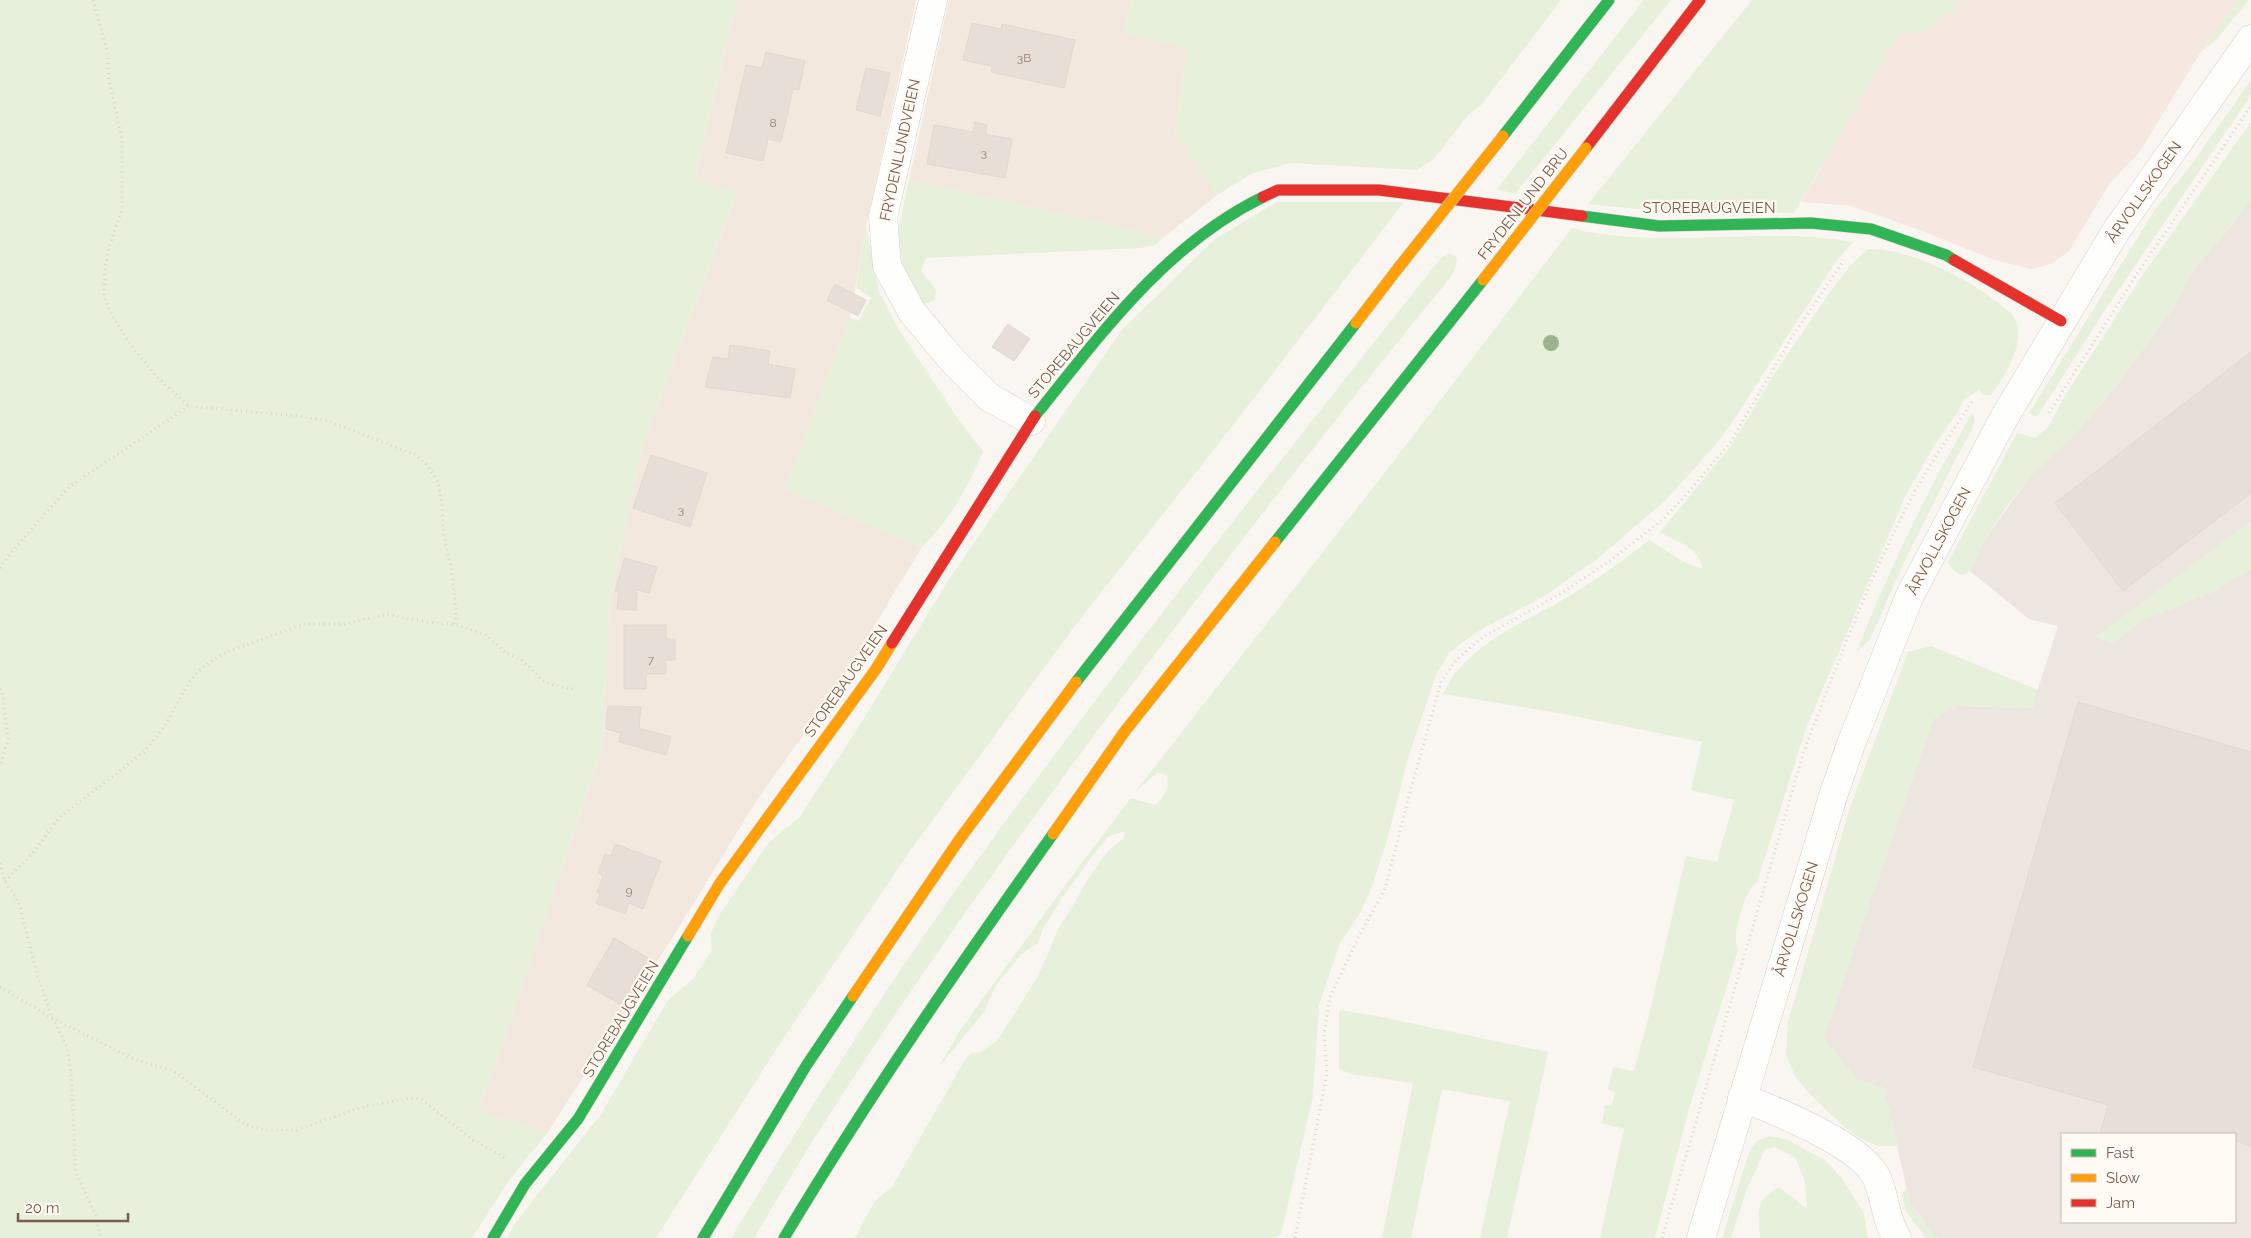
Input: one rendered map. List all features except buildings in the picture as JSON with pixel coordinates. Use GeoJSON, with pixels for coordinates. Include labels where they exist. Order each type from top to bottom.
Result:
{"type":"FeatureCollection","features":[{"type":"Feature","properties":{"kind":"main road"},"geometry":{"type":"LineString","coordinates":[[703,1238],[806,1066],[959,840],[1060,702],[1610,0]]}},
{"type":"Feature","properties":{"kind":"main road","name":"FRYDENLUND BRU"},"geometry":{"type":"LineString","coordinates":[[784,1238],[820,1178],[971,950],[1125,731],[1483,280],[1700,0]]}},
{"type":"Feature","properties":{"kind":"main road","name":"STOREBAUGVEIEN"},"geometry":{"type":"LineString","coordinates":[[493,1238],[533,1174],[578,1118],[720,883],[876,669],[1030,421],[1122,308],[1165,265],[1213,225],[1245,206],[1278,190],[1379,190],[1659,226],[1810,223],[1871,229],[1946,255],[2011,294],[2062,321]]}},
{"type":"Feature","properties":{"kind":"street","name":"FRYDENLUNDVEIEN"},"geometry":{"type":"LineString","coordinates":[[933,0],[883,217],[887,266],[912,312],[953,361],[989,397],[1030,421]]}},
{"type":"Feature","properties":{"kind":"street","name":"ÅRVOLLSKOGEN"},"geometry":{"type":"LineString","coordinates":[[1701,1238],[1839,779],[1910,595],[2004,418],[2116,231],[2251,39]]}},
{"type":"Feature","properties":{"kind":"street"},"geometry":{"type":"LineString","coordinates":[[1742,1098],[1760,1104],[1838,1142],[1860,1156],[1875,1174],[1891,1228],[1897,1238]]}},
{"type":"Feature","properties":{"kind":"path"},"geometry":{"type":"LineString","coordinates":[[93,0],[108,54],[109,80],[122,140],[122,209],[110,244],[105,268],[104,297],[133,348],[156,376],[189,406],[298,416],[328,421],[416,455],[428,466],[438,482],[444,537],[451,566],[456,610],[455,624]]}},
{"type":"Feature","properties":{"kind":"path"},"geometry":{"type":"LineString","coordinates":[[1295,1238],[1327,1074],[1324,1034],[1330,998],[1357,940],[1385,889],[1441,682],[1456,660],[1483,637],[1563,592],[1611,560],[1661,521],[1687,494],[1730,443],[1792,337],[1848,254],[1871,229]]}},
{"type":"Feature","properties":{"kind":"path"},"geometry":{"type":"LineString","coordinates":[[0,568],[13,550],[70,488],[189,406]]}},
{"type":"Feature","properties":{"kind":"path"},"geometry":{"type":"LineString","coordinates":[[5,881],[32,854],[60,818],[144,752],[165,726],[189,682],[214,659],[304,624],[343,624],[387,614],[427,622],[455,624],[486,635],[506,653],[533,670],[542,680],[552,685],[574,689]]}},
{"type":"Feature","properties":{"kind":"path"},"geometry":{"type":"LineString","coordinates":[[0,689],[3,696],[8,740],[0,767]]}},
{"type":"Feature","properties":{"kind":"path"},"geometry":{"type":"LineString","coordinates":[[0,863],[5,881],[19,902],[37,974],[52,1018],[67,1047],[71,1073],[76,1173],[96,1218],[100,1238]]}},
{"type":"Feature","properties":{"kind":"path"},"geometry":{"type":"LineString","coordinates":[[0,987],[52,1018],[134,1059],[174,1071],[245,1124],[264,1130],[297,1130],[366,1106],[414,1098],[422,1100],[473,1140],[533,1174]]}},
{"type":"Feature","properties":{"kind":"shaded area"},"geometry":{"type":"Polygon","coordinates":[[[737,0],[916,0],[866,226],[850,318],[785,489],[922,547],[835,690],[755,803],[676,932],[548,1132],[477,1112],[499,1055],[603,745],[609,607],[643,443],[737,193],[694,181],[737,0]]]}},
{"type":"Feature","properties":{"kind":"shaded area"},"geometry":{"type":"Polygon","coordinates":[[[949,0],[1132,0],[1124,33],[1187,48],[1175,133],[1217,195],[1164,237],[909,180],[949,0]]]}},
{"type":"Feature","properties":{"kind":"shaded area"},"geometry":{"type":"Polygon","coordinates":[[[1958,0],[2237,0],[2203,48],[2139,153],[2110,183],[2069,251],[2051,264],[2031,269],[1994,260],[1917,229],[1851,206],[1801,202],[1900,32],[1956,7],[1958,0]]]}},
{"type":"Feature","properties":{"kind":"shaded area"},"geometry":{"type":"Polygon","coordinates":[[[2251,198],[2251,1238],[1937,1238],[1910,1203],[1884,1088],[1858,1080],[1810,1037],[1928,721],[1958,706],[2032,708],[2058,626],[2029,619],[1970,571],[1983,542],[2031,475],[2075,434],[2117,385],[2173,308],[2192,272],[2241,214],[2251,198]]]}},
{"type":"Feature","properties":{"kind":"green space"},"geometry":{"type":"Polygon","coordinates":[[[0,0],[737,0],[694,180],[737,192],[643,443],[609,607],[603,745],[499,1055],[477,1112],[548,1132],[510,1179],[472,1238],[0,1238],[0,0]]]}},
{"type":"Feature","properties":{"kind":"green space"},"geometry":{"type":"Polygon","coordinates":[[[1132,0],[1561,0],[1481,105],[1468,115],[1434,159],[1416,170],[1290,163],[1251,174],[1217,195],[1175,133],[1187,48],[1124,33],[1132,0]]]}},
{"type":"Feature","properties":{"kind":"green space"},"geometry":{"type":"Polygon","coordinates":[[[1644,0],[1671,0],[1515,194],[1497,189],[1644,0]]]}},
{"type":"Feature","properties":{"kind":"green space"},"geometry":{"type":"Polygon","coordinates":[[[1752,0],[1958,0],[1956,7],[1923,34],[1900,33],[1794,213],[1678,213],[1588,204],[1752,0]]]}},
{"type":"Feature","properties":{"kind":"green space"},"geometry":{"type":"Polygon","coordinates":[[[2237,0],[2249,0],[2215,41],[2200,52],[2237,0]]]}},
{"type":"Feature","properties":{"kind":"green space"},"geometry":{"type":"Polygon","coordinates":[[[2251,80],[2251,95],[2107,307],[2037,417],[2029,413],[2156,208],[2189,168],[2251,80]]]}},
{"type":"Feature","properties":{"kind":"green space"},"geometry":{"type":"Polygon","coordinates":[[[2251,122],[2251,198],[2241,214],[2192,272],[2173,308],[2117,385],[2075,434],[2031,475],[2007,506],[1983,542],[1970,571],[1962,575],[1953,570],[1948,562],[2017,433],[2035,438],[2048,427],[2068,391],[2144,273],[2251,122]]]}},
{"type":"Feature","properties":{"kind":"green space"},"geometry":{"type":"Polygon","coordinates":[[[909,180],[1164,237],[1155,245],[1140,248],[926,258],[921,271],[936,290],[935,300],[923,305],[903,271],[898,231],[909,180]]]}},
{"type":"Feature","properties":{"kind":"green space"},"geometry":{"type":"Polygon","coordinates":[[[1277,202],[1404,202],[1227,433],[1077,623],[907,855],[777,1048],[656,1238],[507,1238],[516,1222],[601,1114],[668,1000],[693,979],[712,950],[711,933],[718,917],[769,842],[799,818],[863,720],[949,579],[1121,331],[1215,239],[1277,202]]]}},
{"type":"Feature","properties":{"kind":"green space"},"geometry":{"type":"Polygon","coordinates":[[[866,226],[879,292],[899,330],[960,422],[983,451],[950,514],[922,547],[785,489],[850,318],[859,321],[871,297],[856,288],[866,226]]]}},
{"type":"Feature","properties":{"kind":"green space"},"geometry":{"type":"Polygon","coordinates":[[[1572,228],[1594,233],[1632,237],[1798,236],[1853,242],[1834,264],[1731,424],[1716,444],[1666,500],[1598,558],[1548,594],[1480,630],[1466,640],[1449,653],[1436,675],[1408,758],[1387,840],[1372,887],[1359,915],[1340,943],[1319,1005],[1313,1096],[1281,1234],[1275,1238],[855,1238],[875,1201],[892,1187],[963,1063],[971,1053],[981,1052],[998,1040],[1038,976],[1058,930],[1092,873],[1108,851],[1123,839],[1126,831],[1109,836],[1093,855],[1062,898],[1044,927],[1037,944],[1021,954],[995,987],[984,1012],[939,1067],[959,1032],[1131,798],[1155,805],[1162,798],[1167,788],[1167,775],[1157,773],[1135,792],[1390,466],[1572,228]]]}},
{"type":"Feature","properties":{"kind":"green space"},"geometry":{"type":"Polygon","coordinates":[[[1868,249],[1885,250],[1920,260],[1956,275],[1988,295],[2013,315],[2017,325],[2017,346],[2008,368],[1990,396],[1983,394],[1979,390],[1963,400],[1958,412],[1935,444],[1906,495],[1806,728],[1757,882],[1753,885],[1740,913],[1736,936],[1738,950],[1689,1109],[1655,1238],[1600,1238],[1624,1129],[1602,1123],[1605,1105],[1612,1106],[1615,1092],[1608,1089],[1613,1067],[1634,1071],[1648,1020],[1686,856],[1717,862],[1734,800],[1691,790],[1702,742],[1569,715],[1443,694],[1457,671],[1481,648],[1589,584],[1649,540],[1686,563],[1703,569],[1697,555],[1692,550],[1660,532],[1730,447],[1780,365],[1831,291],[1851,265],[1868,249]]]}},
{"type":"Feature","properties":{"kind":"green space"},"geometry":{"type":"Polygon","coordinates":[[[1450,253],[1457,258],[1454,271],[1445,284],[1206,587],[1029,823],[886,1027],[754,1238],[731,1238],[878,1003],[941,911],[1029,789],[1262,484],[1440,259],[1450,253]]]}},
{"type":"Feature","properties":{"kind":"green space"},"geometry":{"type":"Polygon","coordinates":[[[1972,413],[1975,419],[1972,430],[1910,549],[1870,639],[1857,651],[1882,590],[1910,530],[1972,413]]]}},
{"type":"Feature","properties":{"kind":"green space"},"geometry":{"type":"Polygon","coordinates":[[[2251,521],[2251,570],[2215,591],[2143,621],[2112,644],[2095,637],[2251,521]]]}},
{"type":"Feature","properties":{"kind":"green space"},"geometry":{"type":"Polygon","coordinates":[[[1931,646],[2038,690],[2032,708],[1958,706],[1934,718],[1824,1038],[1858,1080],[1884,1088],[1898,1146],[1878,1146],[1859,1138],[1842,1125],[1806,1090],[1795,1076],[1786,1054],[1788,1022],[1849,810],[1908,652],[1931,646]]]}},
{"type":"Feature","properties":{"kind":"green space"},"geometry":{"type":"Polygon","coordinates":[[[1339,1010],[1372,1015],[1548,1052],[1507,1238],[1480,1238],[1510,1101],[1442,1089],[1411,1238],[1382,1238],[1413,1083],[1350,1074],[1339,1068],[1339,1010]]]}},
{"type":"Feature","properties":{"kind":"green space"},"geometry":{"type":"Polygon","coordinates":[[[1770,1136],[1788,1140],[1826,1161],[1843,1180],[1864,1214],[1868,1238],[1760,1238],[1759,1209],[1761,1203],[1771,1192],[1779,1187],[1807,1209],[1805,1181],[1795,1157],[1774,1147],[1765,1149],[1746,1191],[1731,1238],[1722,1238],[1750,1150],[1757,1141],[1770,1136]]]}},
{"type":"Feature","properties":{"kind":"green space"},"geometry":{"type":"Polygon","coordinates":[[[1907,1189],[1910,1203],[1937,1238],[1926,1238],[1905,1210],[1902,1194],[1907,1189]]]}},
{"type":"Feature","properties":{"kind":"traffic: fast"},"geometry":{"type":"LineString","coordinates":[[1503,136],[1609,0]]}},
{"type":"Feature","properties":{"kind":"traffic: fast"},"geometry":{"type":"LineString","coordinates":[[1035,416],[1111,323],[1137,293],[1165,266],[1195,240],[1228,217],[1263,197]]}},
{"type":"Feature","properties":{"kind":"traffic: fast"},"geometry":{"type":"LineString","coordinates":[[1582,216],[1659,226],[1811,223],[1871,229],[1946,255],[1954,260]]}},
{"type":"Feature","properties":{"kind":"traffic: fast"},"geometry":{"type":"LineString","coordinates":[[1275,542],[1483,280]]}},
{"type":"Feature","properties":{"kind":"traffic: fast"},"geometry":{"type":"LineString","coordinates":[[1076,682],[1356,323]]}},
{"type":"Feature","properties":{"kind":"traffic: fast"},"geometry":{"type":"LineString","coordinates":[[784,1238],[914,1033],[1053,834]]}},
{"type":"Feature","properties":{"kind":"traffic: fast"},"geometry":{"type":"LineString","coordinates":[[493,1238],[525,1184],[578,1119],[688,936]]}},
{"type":"Feature","properties":{"kind":"traffic: fast"},"geometry":{"type":"LineString","coordinates":[[703,1238],[806,1066],[853,996]]}},
{"type":"Feature","properties":{"kind":"traffic: slow"},"geometry":{"type":"LineString","coordinates":[[1399,267],[1503,136]]}},
{"type":"Feature","properties":{"kind":"traffic: slow"},"geometry":{"type":"LineString","coordinates":[[1483,280],[1586,148]]}},
{"type":"Feature","properties":{"kind":"traffic: slow"},"geometry":{"type":"LineString","coordinates":[[1356,323],[1399,267]]}},
{"type":"Feature","properties":{"kind":"traffic: slow"},"geometry":{"type":"LineString","coordinates":[[1053,834],[1125,731],[1275,542]]}},
{"type":"Feature","properties":{"kind":"traffic: slow"},"geometry":{"type":"LineString","coordinates":[[688,936],[720,883],[876,669],[892,643]]}},
{"type":"Feature","properties":{"kind":"traffic: slow"},"geometry":{"type":"LineString","coordinates":[[853,996],[959,840],[1076,682]]}},
{"type":"Feature","properties":{"kind":"traffic: jam"},"geometry":{"type":"LineString","coordinates":[[1586,148],[1700,0]]}},
{"type":"Feature","properties":{"kind":"traffic: jam"},"geometry":{"type":"LineString","coordinates":[[1263,197],[1278,190],[1379,190],[1582,216]]}},
{"type":"Feature","properties":{"kind":"traffic: jam"},"geometry":{"type":"LineString","coordinates":[[1954,260],[2061,321]]}},
{"type":"Feature","properties":{"kind":"traffic: jam"},"geometry":{"type":"LineString","coordinates":[[892,643],[1035,416]]}}]}
